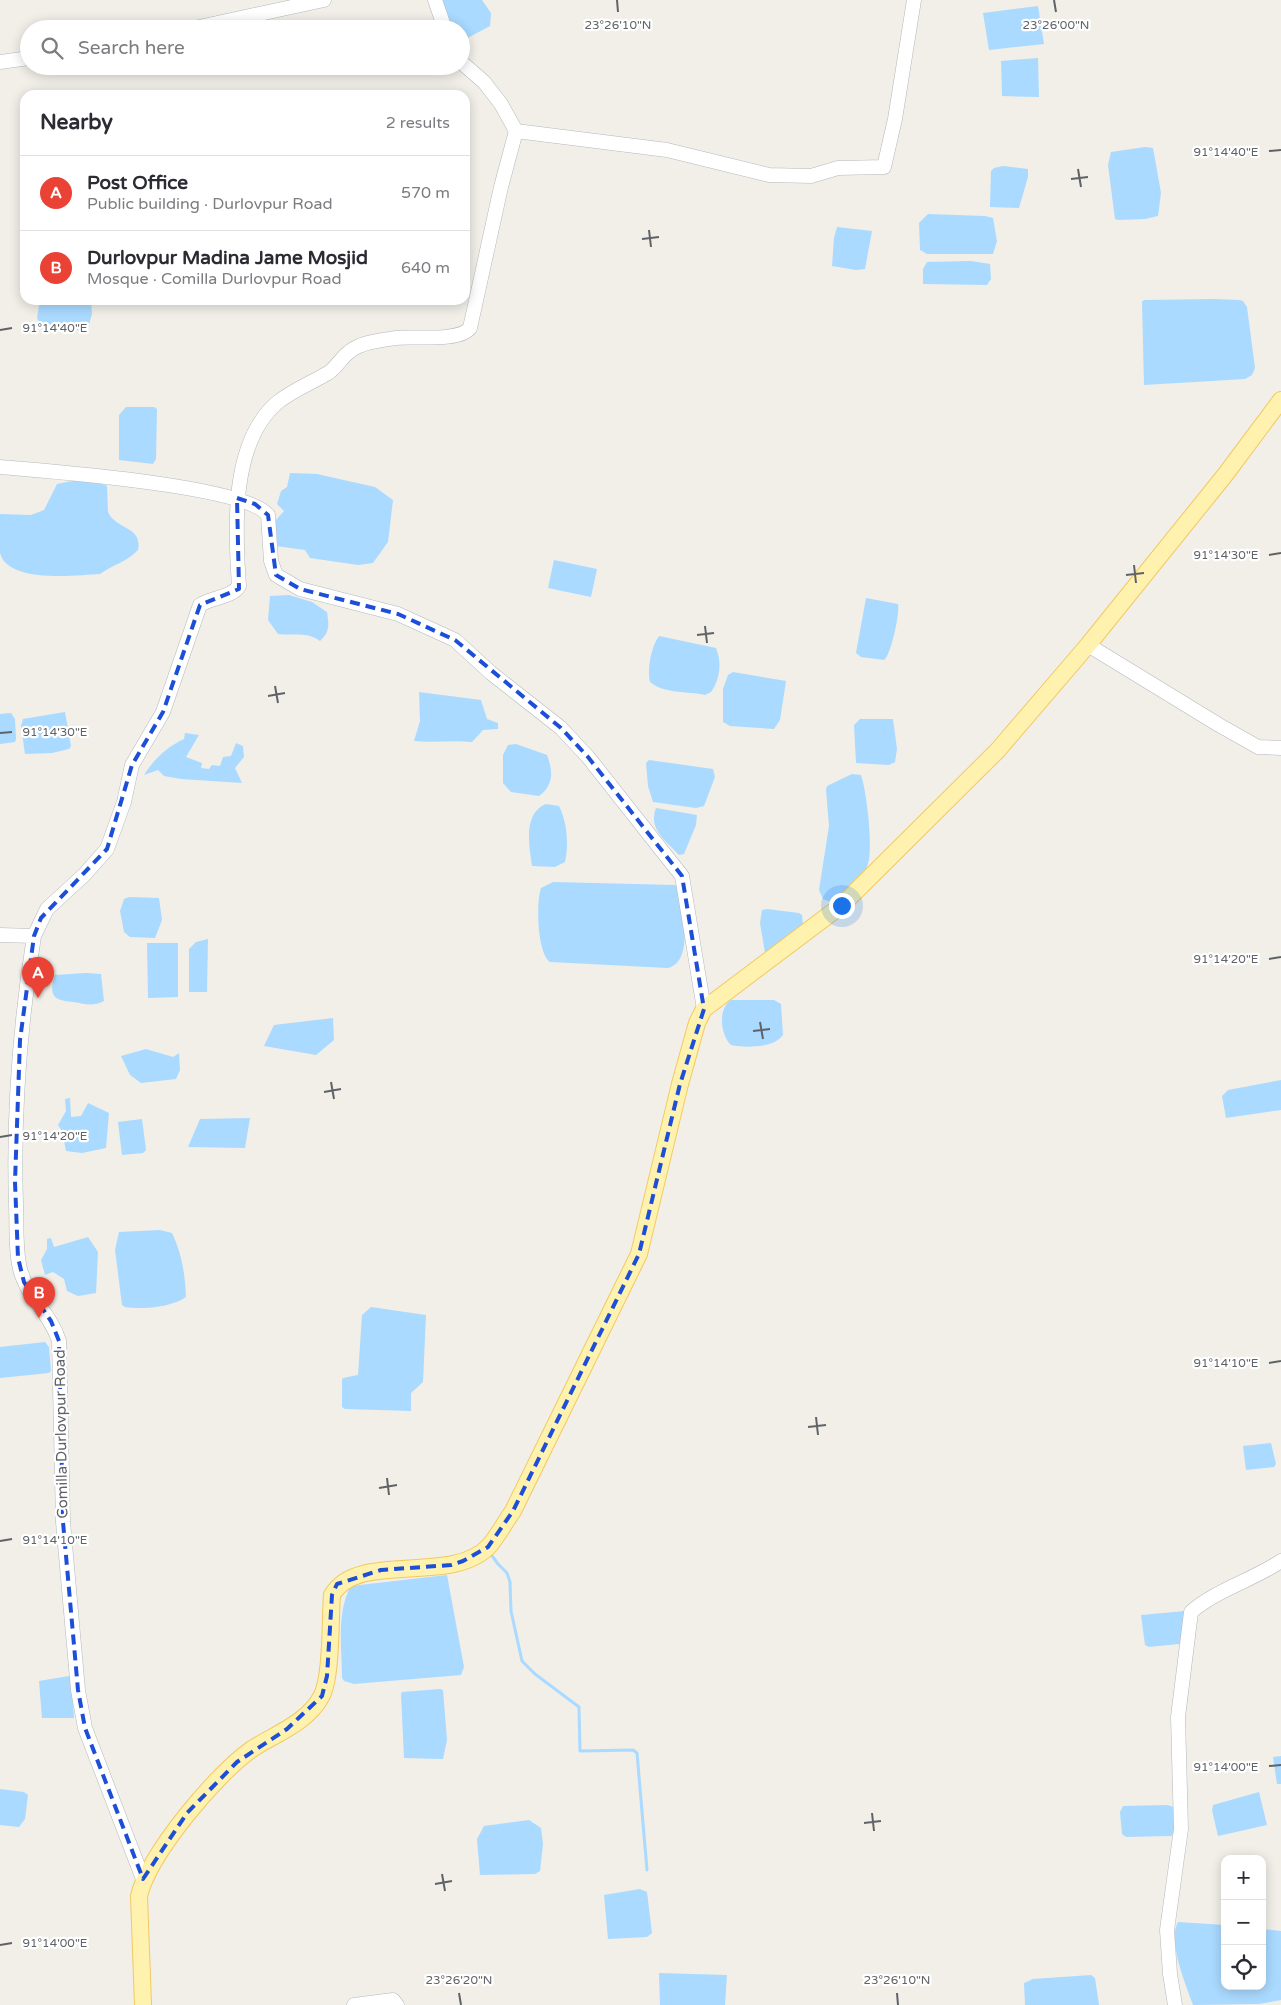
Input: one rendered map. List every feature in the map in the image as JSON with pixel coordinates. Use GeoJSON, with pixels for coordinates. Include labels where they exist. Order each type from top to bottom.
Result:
{"type":"FeatureCollection","features":[{"type":"Feature","properties":{"kind":"main road"},"geometry":{"type":"LineString","coordinates":[[143,2005],[139,1896],[143,1879],[187,1813],[230,1768],[252,1749],[287,1729],[322,1696],[327,1676],[332,1595],[338,1584],[351,1578],[381,1570],[451,1565],[463,1561],[488,1547],[513,1511],[640,1254],[680,1084],[697,1023],[704,1009],[842,905],[998,750],[1088,645],[1225,475],[1281,400]]}},
{"type":"Feature","properties":{"kind":"street"},"geometry":{"type":"LineString","coordinates":[[232,20],[324,0]]}},
{"type":"Feature","properties":{"kind":"street"},"geometry":{"type":"LineString","coordinates":[[435,0],[442,20]]}},
{"type":"Feature","properties":{"kind":"street"},"geometry":{"type":"LineString","coordinates":[[516,131],[667,150],[769,175],[810,176],[838,168],[884,167],[895,119],[914,0]]}},
{"type":"Feature","properties":{"kind":"street"},"geometry":{"type":"LineString","coordinates":[[0,62],[20,59]]}},
{"type":"Feature","properties":{"kind":"street"},"geometry":{"type":"LineString","coordinates":[[238,498],[244,462],[250,444],[271,411],[290,393],[330,372],[350,351],[364,344],[397,338],[457,336],[470,328],[499,196],[516,131],[501,104],[484,82],[470,70]]}},
{"type":"Feature","properties":{"kind":"street"},"geometry":{"type":"LineString","coordinates":[[0,468],[92,474],[238,498],[256,504],[268,515],[271,561],[276,575],[300,589],[398,614],[455,640],[491,673],[561,728],[594,764],[682,876],[704,1009]]}},
{"type":"Feature","properties":{"kind":"street","name":"Comilla Durlovpur Road"},"geometry":{"type":"LineString","coordinates":[[143,1879],[85,1728],[75,1669],[64,1532],[59,1341],[51,1321],[35,1302],[24,1282],[18,1258],[16,1182],[20,1040],[34,936],[47,909],[84,875],[107,849],[124,802],[132,765],[163,712],[200,604],[209,599],[232,593],[239,586],[238,498]]}},
{"type":"Feature","properties":{"kind":"street"},"geometry":{"type":"LineString","coordinates":[[1088,645],[1218,726],[1258,747],[1281,748]]}},
{"type":"Feature","properties":{"kind":"street"},"geometry":{"type":"LineString","coordinates":[[0,935],[34,936]]}},
{"type":"Feature","properties":{"kind":"street"},"geometry":{"type":"LineString","coordinates":[[1175,2005],[1170,1974],[1167,1930],[1181,1829],[1178,1717],[1191,1612],[1204,1602],[1262,1574],[1281,1561]]}},
{"type":"Feature","properties":{"kind":"street"},"geometry":{"type":"LineString","coordinates":[[354,2005],[393,2000],[397,2005]]}},
{"type":"Feature","properties":{"kind":"highlighted area"},"geometry":{"type":"Polygon","coordinates":[[[237,498],[255,504],[268,515],[276,575],[300,589],[398,614],[455,640],[561,728],[588,757],[682,876],[704,1009],[680,1084],[639,1254],[513,1511],[488,1547],[463,1561],[451,1565],[381,1570],[337,1584],[332,1595],[327,1676],[322,1696],[287,1729],[237,1762],[187,1813],[143,1879],[85,1728],[78,1690],[63,1522],[59,1341],[51,1321],[24,1282],[18,1258],[15,1182],[20,1040],[34,936],[41,918],[107,849],[132,765],[163,712],[200,605],[239,589],[237,498]]]}},
{"type":"Feature","properties":{"kind":"water"},"geometry":{"type":"Polygon","coordinates":[[[440,0],[482,0],[491,13],[490,26],[470,37],[470,20],[448,20],[440,0]]]}},
{"type":"Feature","properties":{"kind":"water"},"geometry":{"type":"Polygon","coordinates":[[[1038,6],[1044,44],[989,50],[983,13],[1038,6]]]}},
{"type":"Feature","properties":{"kind":"water"},"geometry":{"type":"Polygon","coordinates":[[[1038,58],[1039,97],[1002,96],[1001,61],[1038,58]]]}},
{"type":"Feature","properties":{"kind":"water"},"geometry":{"type":"Polygon","coordinates":[[[1145,147],[1153,148],[1161,193],[1158,216],[1145,219],[1115,219],[1108,165],[1111,152],[1145,147]]]}},
{"type":"Feature","properties":{"kind":"water"},"geometry":{"type":"Polygon","coordinates":[[[1003,166],[1028,169],[1028,177],[1019,208],[990,207],[991,171],[994,168],[1003,166]]]}},
{"type":"Feature","properties":{"kind":"water"},"geometry":{"type":"Polygon","coordinates":[[[928,214],[985,216],[993,218],[997,241],[993,254],[927,254],[920,250],[919,223],[928,214]]]}},
{"type":"Feature","properties":{"kind":"water"},"geometry":{"type":"Polygon","coordinates":[[[837,227],[872,231],[865,269],[856,270],[832,266],[834,238],[837,227]]]}},
{"type":"Feature","properties":{"kind":"water"},"geometry":{"type":"Polygon","coordinates":[[[971,261],[990,264],[991,279],[987,285],[923,284],[923,269],[927,262],[971,261]]]}},
{"type":"Feature","properties":{"kind":"water"},"geometry":{"type":"Polygon","coordinates":[[[1144,300],[1240,300],[1247,307],[1255,368],[1252,375],[1245,379],[1144,385],[1142,302],[1144,300]]]}},
{"type":"Feature","properties":{"kind":"water"},"geometry":{"type":"Polygon","coordinates":[[[39,305],[91,305],[92,314],[88,328],[82,331],[39,322],[37,318],[39,305]]]}},
{"type":"Feature","properties":{"kind":"water"},"geometry":{"type":"Polygon","coordinates":[[[126,407],[154,407],[157,409],[156,459],[153,464],[119,460],[119,415],[126,407]]]}},
{"type":"Feature","properties":{"kind":"water"},"geometry":{"type":"Polygon","coordinates":[[[290,473],[317,474],[375,487],[393,500],[388,542],[373,563],[358,565],[310,558],[305,550],[276,546],[276,520],[284,511],[277,504],[281,491],[287,487],[290,473]]]}},
{"type":"Feature","properties":{"kind":"water"},"geometry":{"type":"Polygon","coordinates":[[[72,481],[94,481],[107,486],[108,512],[112,518],[137,536],[138,550],[129,558],[100,574],[44,576],[16,570],[6,563],[0,553],[0,514],[31,515],[44,510],[57,484],[72,481]]]}},
{"type":"Feature","properties":{"kind":"water"},"geometry":{"type":"Polygon","coordinates":[[[554,560],[597,569],[591,597],[548,588],[554,560]]]}},
{"type":"Feature","properties":{"kind":"water"},"geometry":{"type":"Polygon","coordinates":[[[289,595],[312,602],[327,612],[328,628],[320,641],[305,635],[278,634],[268,620],[270,596],[289,595]]]}},
{"type":"Feature","properties":{"kind":"water"},"geometry":{"type":"Polygon","coordinates":[[[866,598],[898,604],[898,616],[894,634],[887,657],[884,660],[861,657],[856,653],[866,598]]]}},
{"type":"Feature","properties":{"kind":"water"},"geometry":{"type":"Polygon","coordinates":[[[659,636],[716,648],[719,659],[719,671],[711,692],[705,695],[662,689],[650,682],[650,658],[659,636]]]}},
{"type":"Feature","properties":{"kind":"water"},"geometry":{"type":"Polygon","coordinates":[[[733,672],[786,681],[780,720],[774,729],[730,726],[723,722],[723,689],[728,675],[733,672]]]}},
{"type":"Feature","properties":{"kind":"water"},"geometry":{"type":"Polygon","coordinates":[[[419,692],[481,700],[487,719],[498,723],[498,729],[483,730],[472,742],[414,741],[420,721],[419,692]]]}},
{"type":"Feature","properties":{"kind":"water"},"geometry":{"type":"Polygon","coordinates":[[[65,712],[71,746],[69,749],[52,753],[25,754],[21,726],[23,719],[65,712]]]}},
{"type":"Feature","properties":{"kind":"water"},"geometry":{"type":"Polygon","coordinates":[[[11,713],[15,719],[15,742],[0,744],[0,714],[11,713]]]}},
{"type":"Feature","properties":{"kind":"water"},"geometry":{"type":"Polygon","coordinates":[[[860,719],[893,719],[897,749],[895,762],[889,765],[856,763],[854,725],[860,719]]]}},
{"type":"Feature","properties":{"kind":"water"},"geometry":{"type":"Polygon","coordinates":[[[185,733],[199,735],[186,757],[202,763],[201,768],[209,769],[212,765],[220,766],[223,757],[231,756],[236,743],[243,746],[244,757],[235,768],[242,783],[181,779],[164,776],[158,770],[144,775],[161,754],[184,739],[185,733]]]}},
{"type":"Feature","properties":{"kind":"water"},"geometry":{"type":"Polygon","coordinates":[[[516,744],[547,755],[551,777],[544,792],[539,796],[511,792],[503,783],[503,755],[508,745],[516,744]]]}},
{"type":"Feature","properties":{"kind":"water"},"geometry":{"type":"Polygon","coordinates":[[[649,760],[713,769],[715,777],[704,806],[696,808],[653,802],[648,786],[646,763],[649,760]]]}},
{"type":"Feature","properties":{"kind":"water"},"geometry":{"type":"Polygon","coordinates":[[[852,774],[861,775],[863,783],[869,819],[870,845],[868,864],[858,881],[847,892],[831,902],[823,899],[819,890],[829,826],[826,790],[827,786],[852,774]]]}},
{"type":"Feature","properties":{"kind":"water"},"geometry":{"type":"Polygon","coordinates":[[[546,804],[559,806],[566,833],[567,848],[565,862],[555,867],[532,866],[529,840],[531,822],[539,808],[546,804]]]}},
{"type":"Feature","properties":{"kind":"water"},"geometry":{"type":"Polygon","coordinates":[[[656,808],[697,815],[696,825],[684,854],[679,855],[659,834],[654,822],[656,808]]]}},
{"type":"Feature","properties":{"kind":"water"},"geometry":{"type":"Polygon","coordinates":[[[553,882],[675,885],[678,887],[684,920],[685,932],[682,955],[676,963],[668,968],[550,962],[542,949],[538,904],[541,888],[553,882]]]}},
{"type":"Feature","properties":{"kind":"water"},"geometry":{"type":"Polygon","coordinates":[[[129,897],[159,898],[162,920],[155,938],[130,937],[124,932],[120,911],[124,899],[129,897]]]}},
{"type":"Feature","properties":{"kind":"water"},"geometry":{"type":"Polygon","coordinates":[[[762,910],[799,913],[802,915],[803,926],[765,953],[760,923],[762,910]]]}},
{"type":"Feature","properties":{"kind":"water"},"geometry":{"type":"Polygon","coordinates":[[[208,939],[207,992],[189,992],[189,949],[196,942],[208,939]]]}},
{"type":"Feature","properties":{"kind":"water"},"geometry":{"type":"Polygon","coordinates":[[[147,943],[178,943],[178,997],[148,998],[147,943]]]}},
{"type":"Feature","properties":{"kind":"water"},"geometry":{"type":"Polygon","coordinates":[[[101,974],[104,1001],[89,1005],[61,1000],[54,996],[52,988],[55,975],[101,974]]]}},
{"type":"Feature","properties":{"kind":"water"},"geometry":{"type":"Polygon","coordinates":[[[731,1000],[774,1000],[781,1004],[783,1035],[767,1045],[744,1047],[731,1045],[723,1029],[722,1016],[727,1004],[731,1000]]]}},
{"type":"Feature","properties":{"kind":"water"},"geometry":{"type":"Polygon","coordinates":[[[333,1018],[334,1040],[316,1055],[264,1046],[274,1025],[333,1018]]]}},
{"type":"Feature","properties":{"kind":"water"},"geometry":{"type":"Polygon","coordinates":[[[146,1049],[173,1057],[179,1053],[180,1070],[176,1079],[141,1083],[130,1075],[121,1056],[146,1049]]]}},
{"type":"Feature","properties":{"kind":"water"},"geometry":{"type":"Polygon","coordinates":[[[1281,1080],[1281,1110],[1226,1118],[1222,1096],[1228,1090],[1281,1080]]]}},
{"type":"Feature","properties":{"kind":"water"},"geometry":{"type":"Polygon","coordinates":[[[70,1098],[71,1117],[81,1116],[88,1103],[109,1113],[106,1148],[82,1153],[66,1151],[62,1131],[58,1125],[66,1111],[65,1099],[70,1098]]]}},
{"type":"Feature","properties":{"kind":"water"},"geometry":{"type":"Polygon","coordinates":[[[250,1118],[245,1148],[188,1147],[200,1119],[250,1118]]]}},
{"type":"Feature","properties":{"kind":"water"},"geometry":{"type":"Polygon","coordinates":[[[142,1119],[146,1150],[143,1153],[122,1155],[118,1122],[142,1119]]]}},
{"type":"Feature","properties":{"kind":"water"},"geometry":{"type":"Polygon","coordinates":[[[160,1230],[172,1233],[182,1264],[186,1297],[157,1307],[125,1307],[122,1305],[115,1250],[119,1232],[160,1230]]]}},
{"type":"Feature","properties":{"kind":"water"},"geometry":{"type":"Polygon","coordinates":[[[88,1237],[98,1252],[96,1293],[78,1296],[67,1291],[64,1279],[53,1272],[45,1275],[41,1260],[47,1249],[47,1239],[51,1238],[54,1247],[88,1237]]]}},
{"type":"Feature","properties":{"kind":"water"},"geometry":{"type":"Polygon","coordinates":[[[371,1307],[426,1315],[423,1382],[411,1393],[411,1411],[345,1409],[342,1407],[342,1380],[343,1378],[358,1375],[362,1315],[371,1307]]]}},
{"type":"Feature","properties":{"kind":"water"},"geometry":{"type":"Polygon","coordinates":[[[45,1342],[49,1347],[51,1371],[49,1373],[0,1378],[0,1347],[45,1342]]]}},
{"type":"Feature","properties":{"kind":"water"},"geometry":{"type":"Polygon","coordinates":[[[1271,1443],[1276,1464],[1274,1467],[1246,1470],[1243,1446],[1271,1443]]]}},
{"type":"Feature","properties":{"kind":"water"},"geometry":{"type":"Polygon","coordinates":[[[447,1575],[464,1667],[461,1675],[354,1684],[344,1681],[342,1678],[342,1619],[346,1596],[351,1586],[447,1575]]]}},
{"type":"Feature","properties":{"kind":"water"},"geometry":{"type":"Polygon","coordinates":[[[1185,1611],[1185,1641],[1179,1644],[1149,1647],[1145,1645],[1141,1615],[1185,1611]]]}},
{"type":"Feature","properties":{"kind":"water"},"geometry":{"type":"Polygon","coordinates":[[[69,1676],[71,1679],[74,1718],[42,1718],[39,1681],[69,1676]]]}},
{"type":"Feature","properties":{"kind":"water"},"geometry":{"type":"Polygon","coordinates":[[[443,1690],[447,1740],[443,1759],[404,1758],[402,1692],[443,1690]]]}},
{"type":"Feature","properties":{"kind":"water"},"geometry":{"type":"Polygon","coordinates":[[[1281,1756],[1281,1784],[1277,1784],[1273,1757],[1281,1756]]]}},
{"type":"Feature","properties":{"kind":"water"},"geometry":{"type":"Polygon","coordinates":[[[0,1789],[24,1792],[28,1795],[25,1819],[19,1827],[0,1825],[0,1789]]]}},
{"type":"Feature","properties":{"kind":"water"},"geometry":{"type":"Polygon","coordinates":[[[1259,1792],[1267,1825],[1218,1836],[1212,1810],[1213,1805],[1259,1792]]]}},
{"type":"Feature","properties":{"kind":"water"},"geometry":{"type":"Polygon","coordinates":[[[1167,1805],[1174,1807],[1174,1833],[1171,1836],[1126,1837],[1122,1834],[1120,1812],[1123,1806],[1167,1805]]]}},
{"type":"Feature","properties":{"kind":"water"},"geometry":{"type":"Polygon","coordinates":[[[529,1820],[541,1828],[543,1844],[540,1871],[535,1874],[480,1875],[477,1839],[484,1826],[529,1820]]]}},
{"type":"Feature","properties":{"kind":"water"},"geometry":{"type":"Polygon","coordinates":[[[640,1889],[647,1892],[652,1933],[647,1937],[608,1939],[604,1895],[640,1889]]]}},
{"type":"Feature","properties":{"kind":"water"},"geometry":{"type":"Polygon","coordinates":[[[1178,1922],[1221,1925],[1221,1990],[1266,1990],[1266,1929],[1281,1931],[1281,2000],[1259,2004],[1193,2005],[1176,1951],[1175,1930],[1178,1922]]]}},
{"type":"Feature","properties":{"kind":"water"},"geometry":{"type":"Polygon","coordinates":[[[659,1973],[727,1975],[725,2005],[660,2005],[659,1973]]]}},
{"type":"Feature","properties":{"kind":"water"},"geometry":{"type":"Polygon","coordinates":[[[1091,1975],[1095,1978],[1099,2005],[1025,2005],[1024,1983],[1033,1979],[1091,1975]]]}},
{"type":"Feature","properties":{"kind":"waterway"},"geometry":{"type":"LineString","coordinates":[[490,1553],[507,1573],[510,1582],[511,1611],[522,1661],[535,1674],[579,1707],[580,1751],[633,1750],[637,1753],[647,1870]]}},
{"type":"Feature","properties":{"kind":"place","name":"Post Office"},"geometry":{"type":"Point","coordinates":[38,998]}},
{"type":"Feature","properties":{"kind":"place","name":"Durlovpur Madina Jame Mosjid"},"geometry":{"type":"Point","coordinates":[39,1318]}}]}
